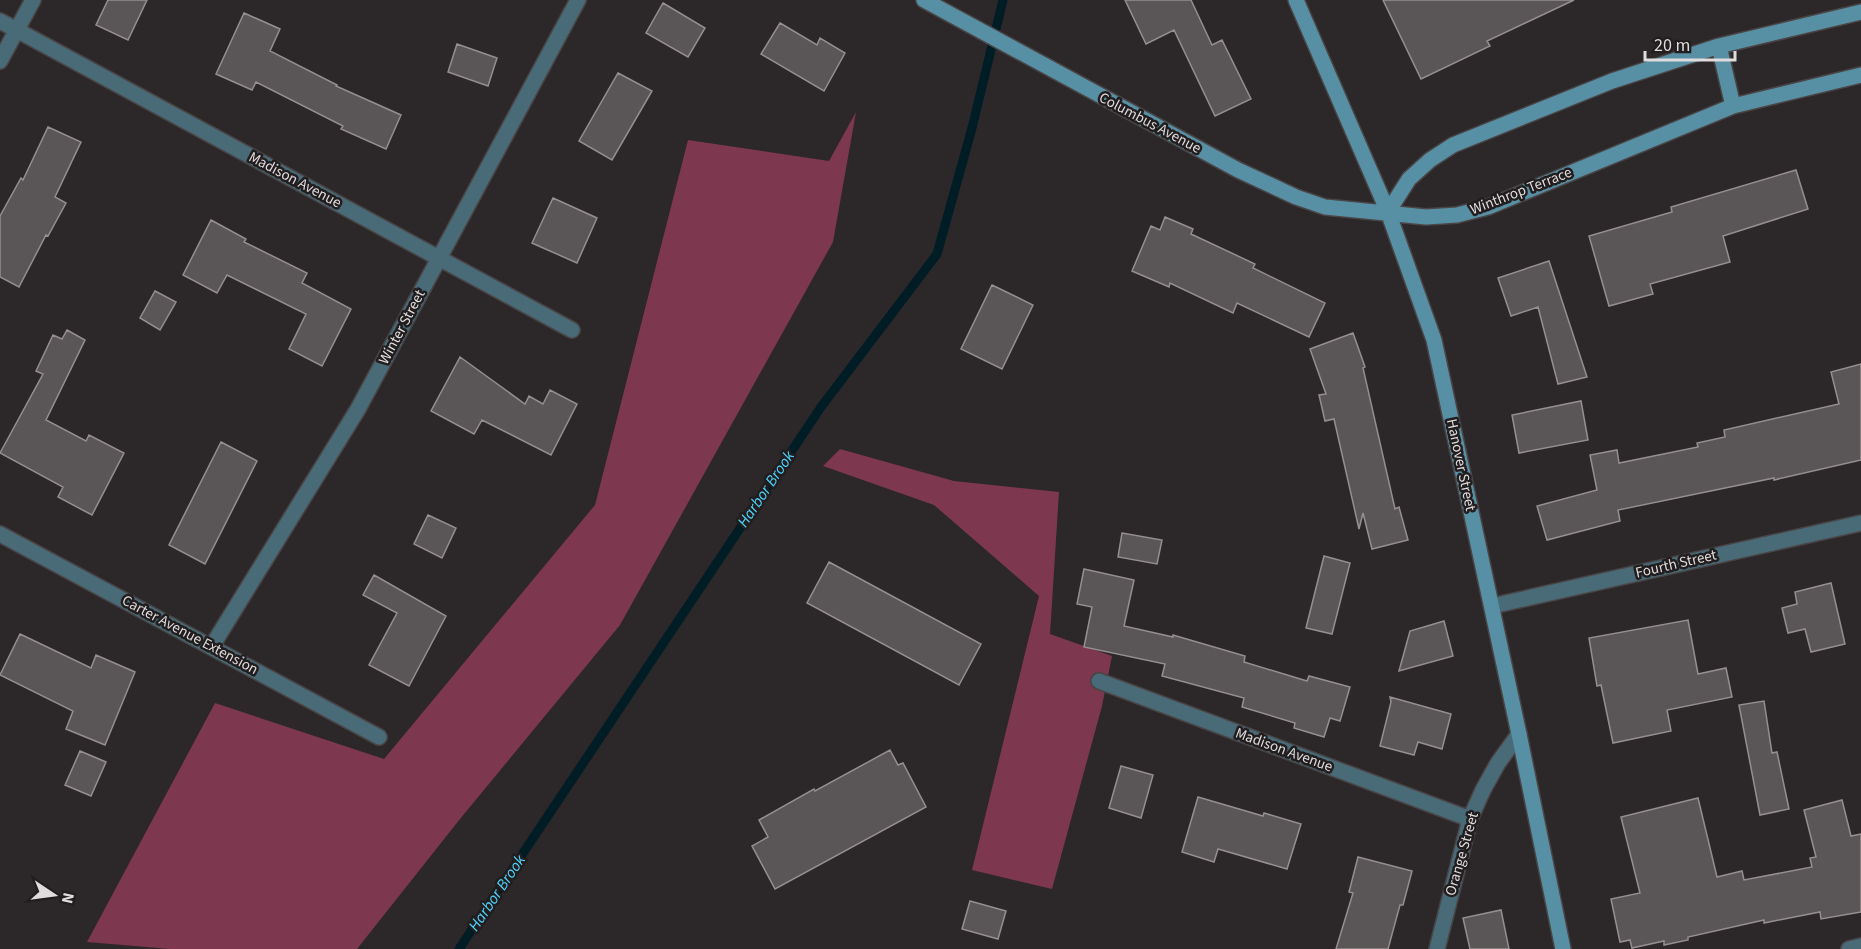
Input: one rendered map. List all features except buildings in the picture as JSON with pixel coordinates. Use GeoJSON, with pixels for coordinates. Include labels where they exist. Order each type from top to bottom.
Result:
{"type":"FeatureCollection","features":[{"type":"Feature","properties":{"kind":"street"},"geometry":{"type":"LineString","coordinates":[[0,62],[33,0]]}},
{"type":"Feature","properties":{"kind":"street","name":"Winter Street"},"geometry":{"type":"LineString","coordinates":[[212,646],[358,409],[578,0]]}},
{"type":"Feature","properties":{"kind":"street","name":"Columbus Avenue"},"geometry":{"type":"LineString","coordinates":[[924,0],[1238,170],[1296,197],[1325,207],[1388,212]]}},
{"type":"Feature","properties":{"kind":"street","name":"Hanover Street"},"geometry":{"type":"LineString","coordinates":[[1296,0],[1388,212],[1434,340],[1563,949]]}},
{"type":"Feature","properties":{"kind":"street"},"geometry":{"type":"LineString","coordinates":[[1388,212],[1409,179],[1430,160],[1453,145],[1612,81],[1719,46],[1861,12]]}},
{"type":"Feature","properties":{"kind":"street","name":"Madison Avenue"},"geometry":{"type":"LineString","coordinates":[[0,21],[572,330]]}},
{"type":"Feature","properties":{"kind":"street"},"geometry":{"type":"LineString","coordinates":[[1719,46],[1733,105]]}},
{"type":"Feature","properties":{"kind":"street","name":"Winthrop Terrace"},"geometry":{"type":"LineString","coordinates":[[1388,212],[1426,217],[1457,215],[1488,207],[1733,105],[1861,75]]}},
{"type":"Feature","properties":{"kind":"street","name":"Fourth Street"},"geometry":{"type":"LineString","coordinates":[[1492,606],[1861,522]]}},
{"type":"Feature","properties":{"kind":"street","name":"Carter Avenue Extension"},"geometry":{"type":"LineString","coordinates":[[0,534],[379,737]]}},
{"type":"Feature","properties":{"kind":"street","name":"Madison Avenue"},"geometry":{"type":"LineString","coordinates":[[1099,681],[1470,819]]}},
{"type":"Feature","properties":{"kind":"street","name":"Orange Street"},"geometry":{"type":"LineString","coordinates":[[1437,949],[1470,819],[1498,763],[1519,734]]}},
{"type":"Feature","properties":{"kind":"street"},"geometry":{"type":"LineString","coordinates":[[1849,949],[1861,946]]}},
{"type":"Feature","properties":{"kind":"shaded area"},"geometry":{"type":"Polygon","coordinates":[[[856,112],[833,242],[620,625],[460,819],[357,949],[170,949],[87,942],[215,703],[384,759],[595,505],[688,140],[829,161],[856,112]]]}},
{"type":"Feature","properties":{"kind":"shaded area"},"geometry":{"type":"Polygon","coordinates":[[[840,449],[954,481],[1059,492],[1050,634],[1112,656],[1102,706],[1052,889],[972,870],[1039,596],[934,505],[823,466],[840,449]]]}},
{"type":"Feature","properties":{"kind":"waterway","name":"Harbor Brook"},"geometry":{"type":"LineString","coordinates":[[459,949],[821,407],[937,254],[972,128],[1003,0]]}}]}
